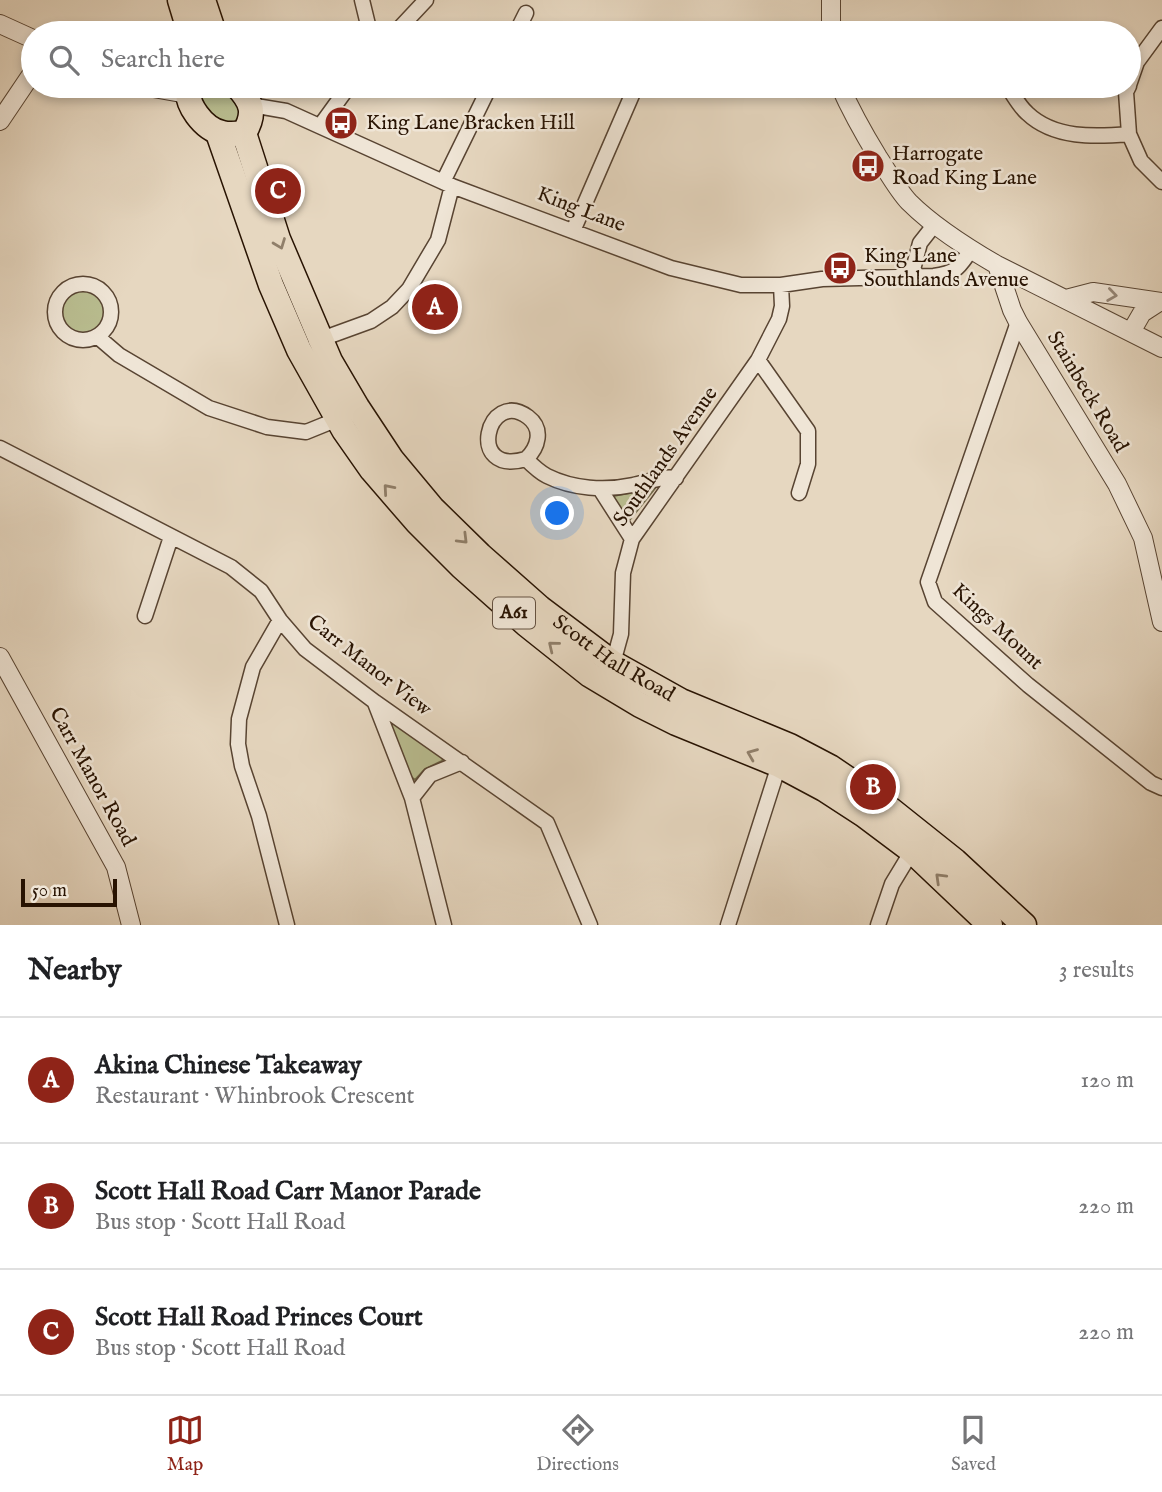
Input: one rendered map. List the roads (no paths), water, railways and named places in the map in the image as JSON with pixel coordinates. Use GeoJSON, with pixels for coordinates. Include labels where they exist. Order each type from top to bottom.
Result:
{"type":"FeatureCollection","features":[{"type":"Feature","properties":{"kind":"highway"},"geometry":{"type":"LineString","coordinates":[[180,0],[186,21]]}},
{"type":"Feature","properties":{"kind":"highway"},"geometry":{"type":"LineString","coordinates":[[203,0],[210,21]]}},
{"type":"Feature","properties":{"kind":"highway","name":"A61"},"geometry":{"type":"LineString","coordinates":[[190,98],[192,107],[202,120],[218,133]]}},
{"type":"Feature","properties":{"kind":"highway"},"geometry":{"type":"LineString","coordinates":[[218,133],[244,133],[250,124],[244,98]]}},
{"type":"Feature","properties":{"kind":"highway","name":"Scott Hall Road"},"geometry":{"type":"LineString","coordinates":[[218,133],[271,285],[309,345],[330,361],[392,460],[432,508],[540,608],[613,663],[681,701],[790,746],[830,767],[876,798],[955,861],[1024,925]]}},
{"type":"Feature","properties":{"kind":"highway","name":"Scott Hall Road"},"geometry":{"type":"LineString","coordinates":[[244,133],[309,345],[338,419],[372,470],[426,531],[526,624],[590,675],[640,705],[779,765],[824,789],[912,851],[990,925]]}},
{"type":"Feature","properties":{"kind":"street"},"geometry":{"type":"LineString","coordinates":[[362,0],[367,21]]}},
{"type":"Feature","properties":{"kind":"street"},"geometry":{"type":"LineString","coordinates":[[406,21],[426,0]]}},
{"type":"Feature","properties":{"kind":"street"},"geometry":{"type":"LineString","coordinates":[[831,0],[831,21]]}},
{"type":"Feature","properties":{"kind":"street"},"geometry":{"type":"LineString","coordinates":[[522,21],[526,13]]}},
{"type":"Feature","properties":{"kind":"street"},"geometry":{"type":"LineString","coordinates":[[0,24],[21,34]]}},
{"type":"Feature","properties":{"kind":"street"},"geometry":{"type":"LineString","coordinates":[[1141,57],[1162,28]]}},
{"type":"Feature","properties":{"kind":"street"},"geometry":{"type":"LineString","coordinates":[[0,121],[21,90]]}},
{"type":"Feature","properties":{"kind":"street","name":"King Lane"},"geometry":{"type":"LineString","coordinates":[[250,98],[286,111],[447,184],[671,268],[741,285],[781,285],[822,279],[934,276],[957,270],[971,250]]}},
{"type":"Feature","properties":{"kind":"street"},"geometry":{"type":"LineString","coordinates":[[320,126],[340,98]]}},
{"type":"Feature","properties":{"kind":"street"},"geometry":{"type":"LineString","coordinates":[[309,345],[371,321],[392,307],[409,289],[438,240],[447,184],[485,98]]}},
{"type":"Feature","properties":{"kind":"street"},"geometry":{"type":"LineString","coordinates":[[573,231],[633,98]]}},
{"type":"Feature","properties":{"kind":"street"},"geometry":{"type":"LineString","coordinates":[[845,98],[888,174],[910,202],[935,223],[971,250],[997,265],[1162,348]]}},
{"type":"Feature","properties":{"kind":"street"},"geometry":{"type":"LineString","coordinates":[[1016,98],[1027,113],[1062,132],[1095,137],[1129,134]]}},
{"type":"Feature","properties":{"kind":"street"},"geometry":{"type":"LineString","coordinates":[[1126,98],[1129,134],[1141,161],[1162,182]]}},
{"type":"Feature","properties":{"kind":"street"},"geometry":{"type":"LineString","coordinates":[[911,277],[920,243],[935,223]]}},
{"type":"Feature","properties":{"kind":"street","name":"Stainbeck Road"},"geometry":{"type":"LineString","coordinates":[[997,265],[1018,322],[1117,484],[1143,538],[1162,622]]}},
{"type":"Feature","properties":{"kind":"street"},"geometry":{"type":"LineString","coordinates":[[88,283],[102,290],[110,302],[112,315],[109,325],[98,337],[88,341],[75,340],[62,332],[56,322],[54,308],[61,294],[74,284],[88,283]]}},
{"type":"Feature","properties":{"kind":"street","name":"Southlands Avenue"},"geometry":{"type":"LineString","coordinates":[[613,663],[621,634],[623,573],[632,540],[758,360],[779,319],[782,306],[781,285]]}},
{"type":"Feature","properties":{"kind":"street"},"geometry":{"type":"LineString","coordinates":[[1066,299],[1093,292],[1161,302]]}},
{"type":"Feature","properties":{"kind":"street"},"geometry":{"type":"LineString","coordinates":[[1131,332],[1142,313],[1161,302]]}},
{"type":"Feature","properties":{"kind":"street","name":"Kings Mount"},"geometry":{"type":"LineString","coordinates":[[1018,322],[928,582],[935,602],[1028,685],[1151,783],[1162,788]]}},
{"type":"Feature","properties":{"kind":"street"},"geometry":{"type":"LineString","coordinates":[[98,337],[119,355],[209,408],[267,428],[306,432],[338,419]]}},
{"type":"Feature","properties":{"kind":"street"},"geometry":{"type":"LineString","coordinates":[[758,360],[808,432],[808,464],[799,493]]}},
{"type":"Feature","properties":{"kind":"street","name":"Carr Manor View"},"geometry":{"type":"LineString","coordinates":[[0,448],[231,567],[261,591],[280,620],[305,649],[375,702],[547,823],[590,925]]}},
{"type":"Feature","properties":{"kind":"street"},"geometry":{"type":"LineString","coordinates":[[526,459],[545,476],[600,489],[663,477],[676,478]]}},
{"type":"Feature","properties":{"kind":"street"},"geometry":{"type":"LineString","coordinates":[[600,489],[632,540]]}},
{"type":"Feature","properties":{"kind":"street"},"geometry":{"type":"LineString","coordinates":[[145,616],[171,537]]}},
{"type":"Feature","properties":{"kind":"street"},"geometry":{"type":"LineString","coordinates":[[280,620],[253,667],[239,719],[239,744],[242,766],[259,816],[287,925]]}},
{"type":"Feature","properties":{"kind":"street","name":"Carr Manor Road"},"geometry":{"type":"LineString","coordinates":[[0,657],[116,867],[131,925]]}},
{"type":"Feature","properties":{"kind":"street"},"geometry":{"type":"LineString","coordinates":[[375,702],[412,798],[444,925]]}},
{"type":"Feature","properties":{"kind":"street"},"geometry":{"type":"LineString","coordinates":[[412,798],[430,775],[462,762]]}},
{"type":"Feature","properties":{"kind":"street"},"geometry":{"type":"LineString","coordinates":[[728,925],[779,765]]}},
{"type":"Feature","properties":{"kind":"street"},"geometry":{"type":"LineString","coordinates":[[878,925],[891,884],[912,851]]}},
{"type":"Feature","properties":{"kind":"place","name":"King Lane Bracken Hill"},"geometry":{"type":"Point","coordinates":[341,123]}},
{"type":"Feature","properties":{"kind":"place","name":"Harrogate Road King Lane"},"geometry":{"type":"Point","coordinates":[868,166]}},
{"type":"Feature","properties":{"kind":"place","name":"Scott Hall Road Princes Court"},"geometry":{"type":"Point","coordinates":[278,191]}},
{"type":"Feature","properties":{"kind":"place","name":"King Lane Southlands Avenue"},"geometry":{"type":"Point","coordinates":[840,268]}},
{"type":"Feature","properties":{"kind":"place","name":"Akina Chinese Takeaway"},"geometry":{"type":"Point","coordinates":[435,307]}},
{"type":"Feature","properties":{"kind":"place","name":"Scott Hall Road Carr Manor Parade"},"geometry":{"type":"Point","coordinates":[873,787]}}]}
